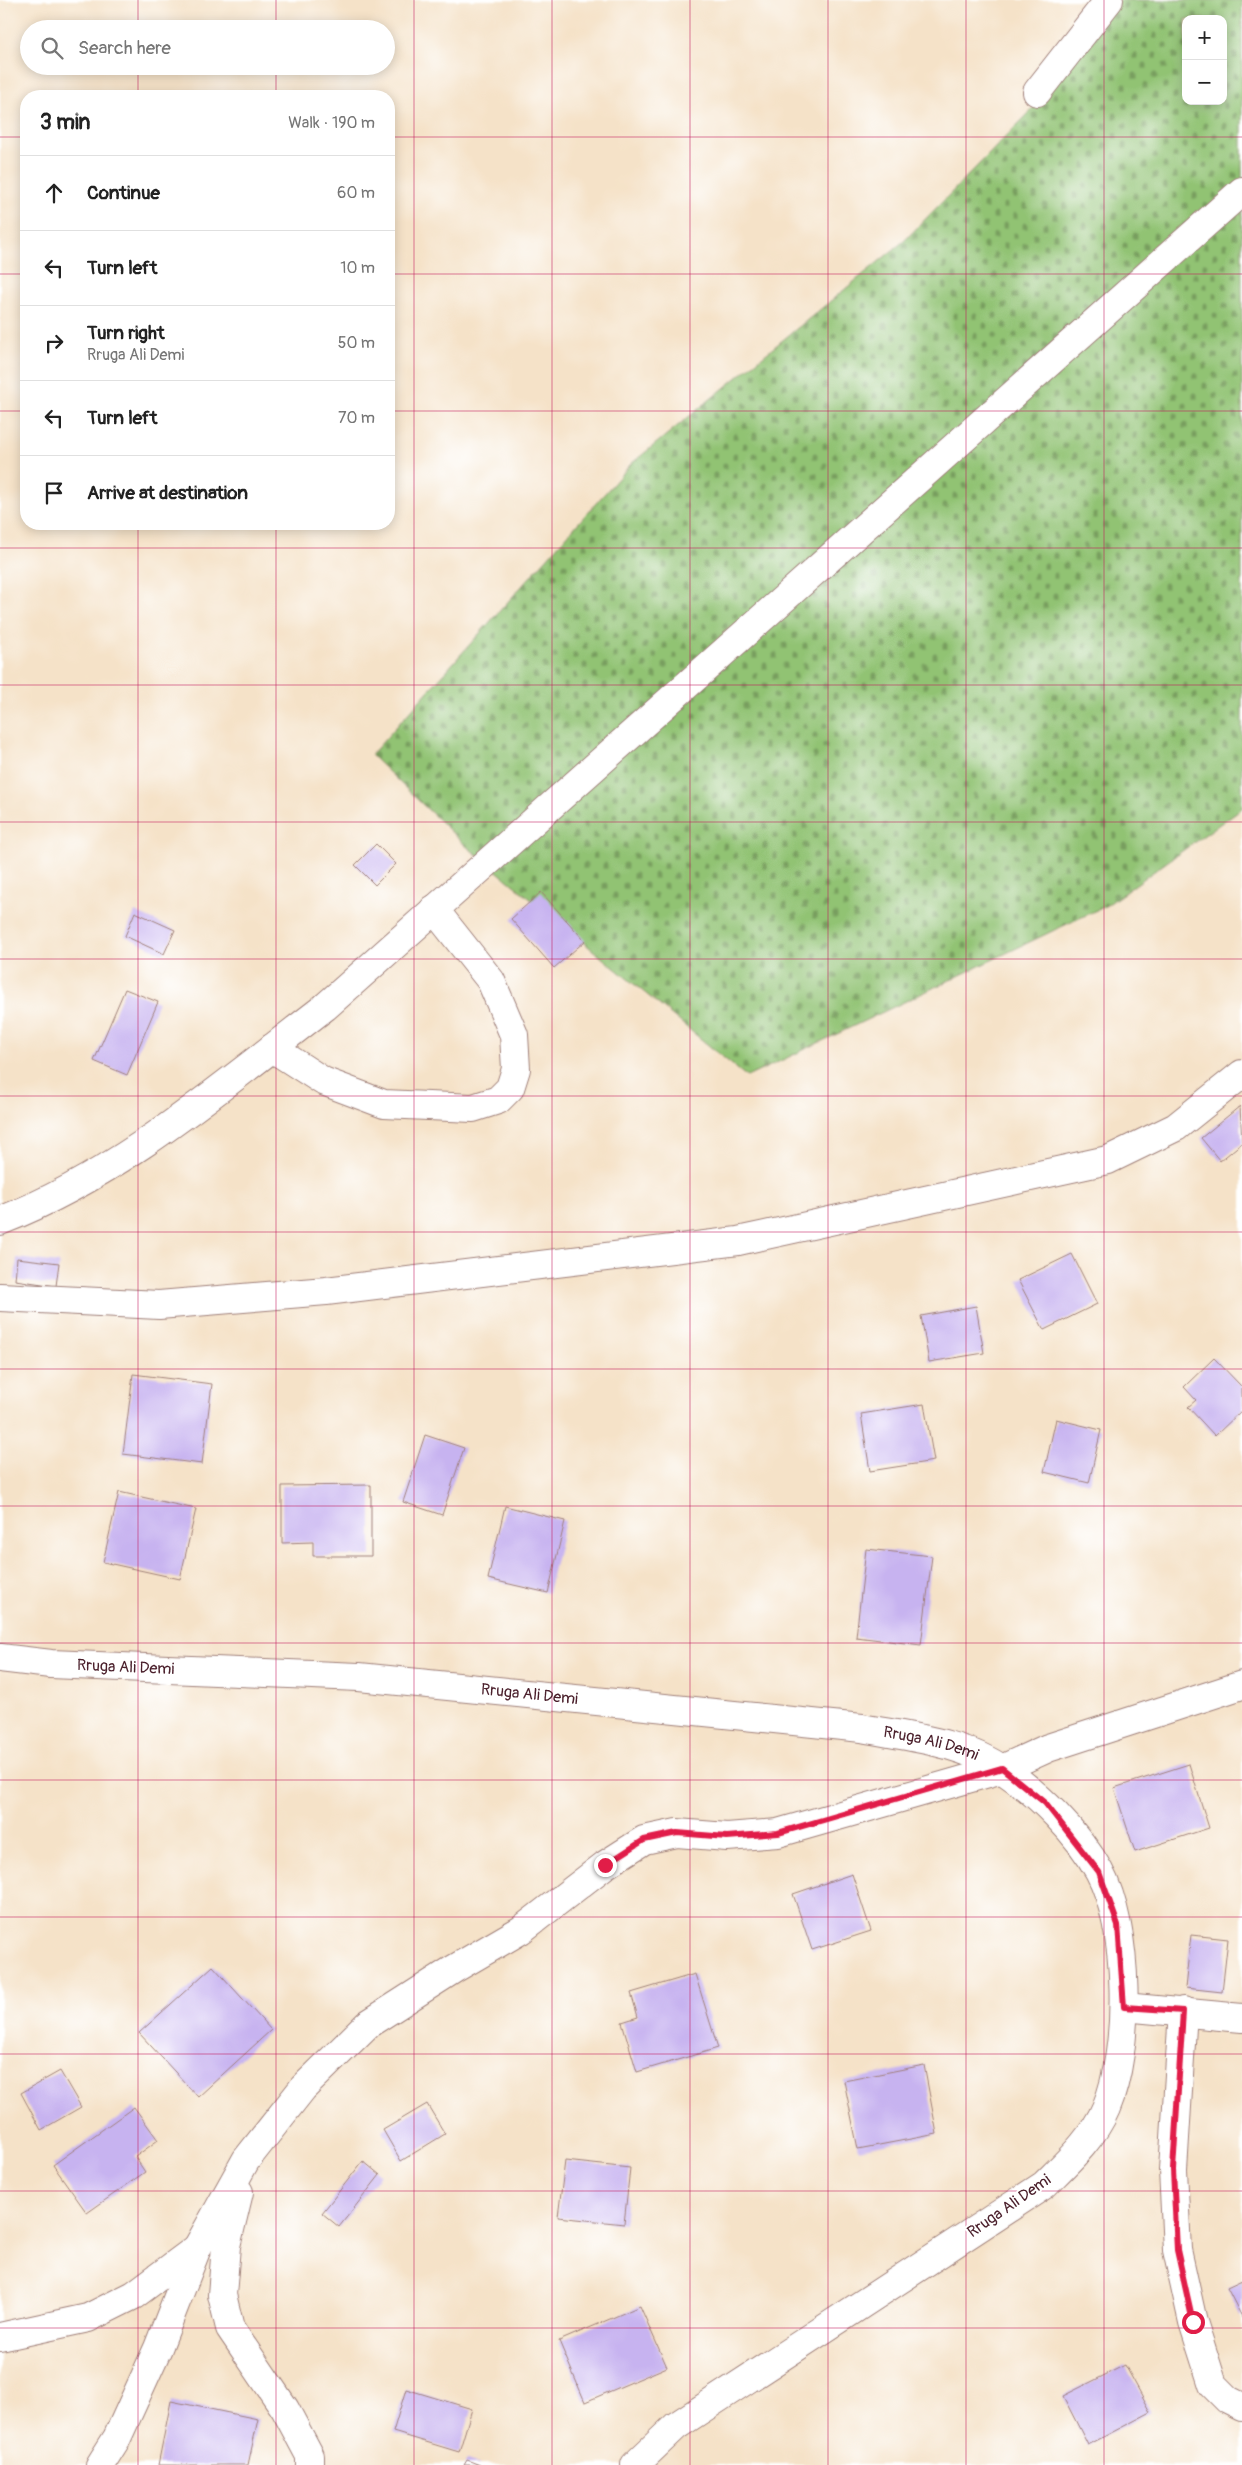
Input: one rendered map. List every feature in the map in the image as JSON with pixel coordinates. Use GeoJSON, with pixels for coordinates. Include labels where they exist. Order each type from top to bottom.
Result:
{"type":"FeatureCollection","features":[{"type":"Feature","properties":{"kind":"street"},"geometry":{"type":"LineString","coordinates":[[1037,92],[1109,0]]}},
{"type":"Feature","properties":{"kind":"street"},"geometry":{"type":"LineString","coordinates":[[0,1221],[37,1206],[120,1159],[196,1106],[325,1007],[1242,191]]}},
{"type":"Feature","properties":{"kind":"street"},"geometry":{"type":"LineString","coordinates":[[272,1048],[323,1081],[384,1104],[473,1108],[498,1100],[510,1088],[516,1069],[514,1035],[491,982],[434,909]]}},
{"type":"Feature","properties":{"kind":"street"},"geometry":{"type":"LineString","coordinates":[[0,1297],[159,1305],[326,1292],[738,1241],[1108,1160],[1176,1127],[1242,1074]]}},
{"type":"Feature","properties":{"kind":"street","name":"Rruga Ali Demi"},"geometry":{"type":"LineString","coordinates":[[0,1658],[51,1664],[360,1677],[862,1728],[923,1740],[970,1753],[1002,1768],[1045,1803],[1099,1872],[1118,1925],[1124,2007],[1119,2057],[1106,2108],[1080,2150],[1044,2185],[676,2426],[635,2465]]}},
{"type":"Feature","properties":{"kind":"street"},"geometry":{"type":"LineString","coordinates":[[100,2465],[118,2438],[158,2348],[197,2248],[246,2160],[303,2088],[368,2024],[454,1968],[521,1930],[605,1865],[644,1840],[677,1833],[727,1837],[778,1833],[1002,1768],[1048,1748],[1242,1685]]}},
{"type":"Feature","properties":{"kind":"street"},"geometry":{"type":"LineString","coordinates":[[1124,2007],[1242,2018]]}},
{"type":"Feature","properties":{"kind":"street"},"geometry":{"type":"LineString","coordinates":[[1183,2011],[1173,2170],[1177,2250],[1193,2322],[1213,2384],[1228,2400],[1242,2407]]}},
{"type":"Feature","properties":{"kind":"street"},"geometry":{"type":"LineString","coordinates":[[246,2160],[226,2246],[222,2295],[230,2328],[285,2409],[310,2456],[310,2465]]}},
{"type":"Feature","properties":{"kind":"street"},"geometry":{"type":"LineString","coordinates":[[0,2337],[88,2318],[134,2296],[197,2248]]}},
{"type":"Feature","properties":{"kind":"green space"},"geometry":{"type":"Polygon","coordinates":[[[1120,0],[1242,0],[1242,808],[1107,905],[747,1077],[465,845],[371,755],[631,464],[904,241],[1029,113],[1120,0]]]}},
{"type":"Feature","properties":{"kind":"building"},"geometry":{"type":"Polygon","coordinates":[[[376,844],[396,864],[375,885],[355,865],[376,844]]]}},
{"type":"Feature","properties":{"kind":"building"},"geometry":{"type":"Polygon","coordinates":[[[541,892],[585,941],[554,968],[511,919],[541,892]]]}},
{"type":"Feature","properties":{"kind":"building"},"geometry":{"type":"Polygon","coordinates":[[[135,912],[175,930],[164,954],[125,936],[135,912]]]}},
{"type":"Feature","properties":{"kind":"building"},"geometry":{"type":"Polygon","coordinates":[[[125,989],[158,1002],[127,1075],[94,1061],[125,989]]]}},
{"type":"Feature","properties":{"kind":"building"},"geometry":{"type":"Polygon","coordinates":[[[1240,1106],[1242,1143],[1220,1161],[1201,1138],[1240,1106]]]}},
{"type":"Feature","properties":{"kind":"building"},"geometry":{"type":"Polygon","coordinates":[[[1072,1254],[1097,1304],[1044,1330],[1018,1280],[1072,1254]]]}},
{"type":"Feature","properties":{"kind":"building"},"geometry":{"type":"Polygon","coordinates":[[[17,1258],[59,1263],[56,1286],[15,1280],[17,1258]]]}},
{"type":"Feature","properties":{"kind":"building"},"geometry":{"type":"Polygon","coordinates":[[[976,1306],[984,1353],[929,1362],[921,1316],[976,1306]]]}},
{"type":"Feature","properties":{"kind":"building"},"geometry":{"type":"Polygon","coordinates":[[[1214,1358],[1242,1387],[1242,1410],[1215,1436],[1188,1407],[1196,1400],[1184,1387],[1214,1358]]]}},
{"type":"Feature","properties":{"kind":"building"},"geometry":{"type":"Polygon","coordinates":[[[133,1374],[212,1384],[202,1464],[123,1454],[133,1374]]]}},
{"type":"Feature","properties":{"kind":"building"},"geometry":{"type":"Polygon","coordinates":[[[924,1404],[934,1461],[870,1471],[861,1414],[924,1404]]]}},
{"type":"Feature","properties":{"kind":"building"},"geometry":{"type":"Polygon","coordinates":[[[1056,1419],[1101,1430],[1089,1483],[1044,1472],[1056,1419]]]}},
{"type":"Feature","properties":{"kind":"building"},"geometry":{"type":"Polygon","coordinates":[[[425,1435],[464,1448],[442,1515],[403,1502],[425,1435]]]}},
{"type":"Feature","properties":{"kind":"building"},"geometry":{"type":"Polygon","coordinates":[[[371,1485],[371,1556],[313,1556],[313,1542],[282,1543],[282,1486],[371,1485]]]}},
{"type":"Feature","properties":{"kind":"building"},"geometry":{"type":"Polygon","coordinates":[[[119,1492],[196,1509],[180,1579],[103,1562],[119,1492]]]}},
{"type":"Feature","properties":{"kind":"building"},"geometry":{"type":"Polygon","coordinates":[[[505,1506],[565,1521],[548,1593],[488,1579],[505,1506]]]}},
{"type":"Feature","properties":{"kind":"building"},"geometry":{"type":"Polygon","coordinates":[[[866,1549],[932,1556],[921,1645],[856,1637],[866,1549]]]}},
{"type":"Feature","properties":{"kind":"building"},"geometry":{"type":"Polygon","coordinates":[[[1189,1764],[1209,1828],[1135,1852],[1114,1788],[1189,1764]]]}},
{"type":"Feature","properties":{"kind":"building"},"geometry":{"type":"Polygon","coordinates":[[[852,1874],[871,1931],[812,1950],[793,1894],[852,1874]]]}},
{"type":"Feature","properties":{"kind":"building"},"geometry":{"type":"Polygon","coordinates":[[[1191,1935],[1228,1939],[1222,1992],[1185,1988],[1191,1935]]]}},
{"type":"Feature","properties":{"kind":"building"},"geometry":{"type":"Polygon","coordinates":[[[213,1966],[271,2030],[198,2097],[139,2033],[213,1966]]]}},
{"type":"Feature","properties":{"kind":"building"},"geometry":{"type":"Polygon","coordinates":[[[695,1974],[718,2048],[637,2072],[622,2022],[638,2017],[631,1993],[695,1974]]]}},
{"type":"Feature","properties":{"kind":"building"},"geometry":{"type":"Polygon","coordinates":[[[924,2065],[937,2134],[858,2149],[844,2081],[924,2065]]]}},
{"type":"Feature","properties":{"kind":"building"},"geometry":{"type":"Polygon","coordinates":[[[60,2071],[81,2107],[41,2130],[21,2093],[60,2071]]]}},
{"type":"Feature","properties":{"kind":"building"},"geometry":{"type":"Polygon","coordinates":[[[427,2104],[445,2134],[401,2161],[383,2130],[427,2104]]]}},
{"type":"Feature","properties":{"kind":"building"},"geometry":{"type":"Polygon","coordinates":[[[134,2107],[158,2140],[135,2157],[145,2172],[87,2213],[53,2165],[134,2107]]]}},
{"type":"Feature","properties":{"kind":"building"},"geometry":{"type":"Polygon","coordinates":[[[363,2161],[380,2175],[339,2227],[322,2213],[363,2161]]]}},
{"type":"Feature","properties":{"kind":"building"},"geometry":{"type":"Polygon","coordinates":[[[565,2161],[630,2168],[624,2224],[558,2217],[565,2161]]]}},
{"type":"Feature","properties":{"kind":"building"},"geometry":{"type":"Polygon","coordinates":[[[1242,2281],[1242,2317],[1227,2288],[1242,2281]]]}},
{"type":"Feature","properties":{"kind":"building"},"geometry":{"type":"Polygon","coordinates":[[[640,2306],[667,2367],[585,2402],[559,2341],[640,2306]]]}},
{"type":"Feature","properties":{"kind":"building"},"geometry":{"type":"Polygon","coordinates":[[[1125,2365],[1151,2412],[1088,2445],[1063,2396],[1125,2365]]]}},
{"type":"Feature","properties":{"kind":"building"},"geometry":{"type":"Polygon","coordinates":[[[406,2389],[472,2409],[459,2452],[393,2432],[406,2389]]]}},
{"type":"Feature","properties":{"kind":"building"},"geometry":{"type":"Polygon","coordinates":[[[171,2401],[258,2419],[248,2465],[158,2465],[171,2401]]]}},
{"type":"Feature","properties":{"kind":"building"},"geometry":{"type":"Polygon","coordinates":[[[467,2460],[480,2465],[464,2465],[467,2460]]]}},
{"type":"Feature","properties":{"kind":"route"},"geometry":{"type":"LineString","coordinates":[[605,1865],[644,1840],[677,1833],[727,1837],[778,1833],[1002,1768],[1045,1803],[1099,1872],[1118,1925],[1124,2007],[1183,2011],[1173,2170],[1177,2250],[1193,2322]]}}]}
